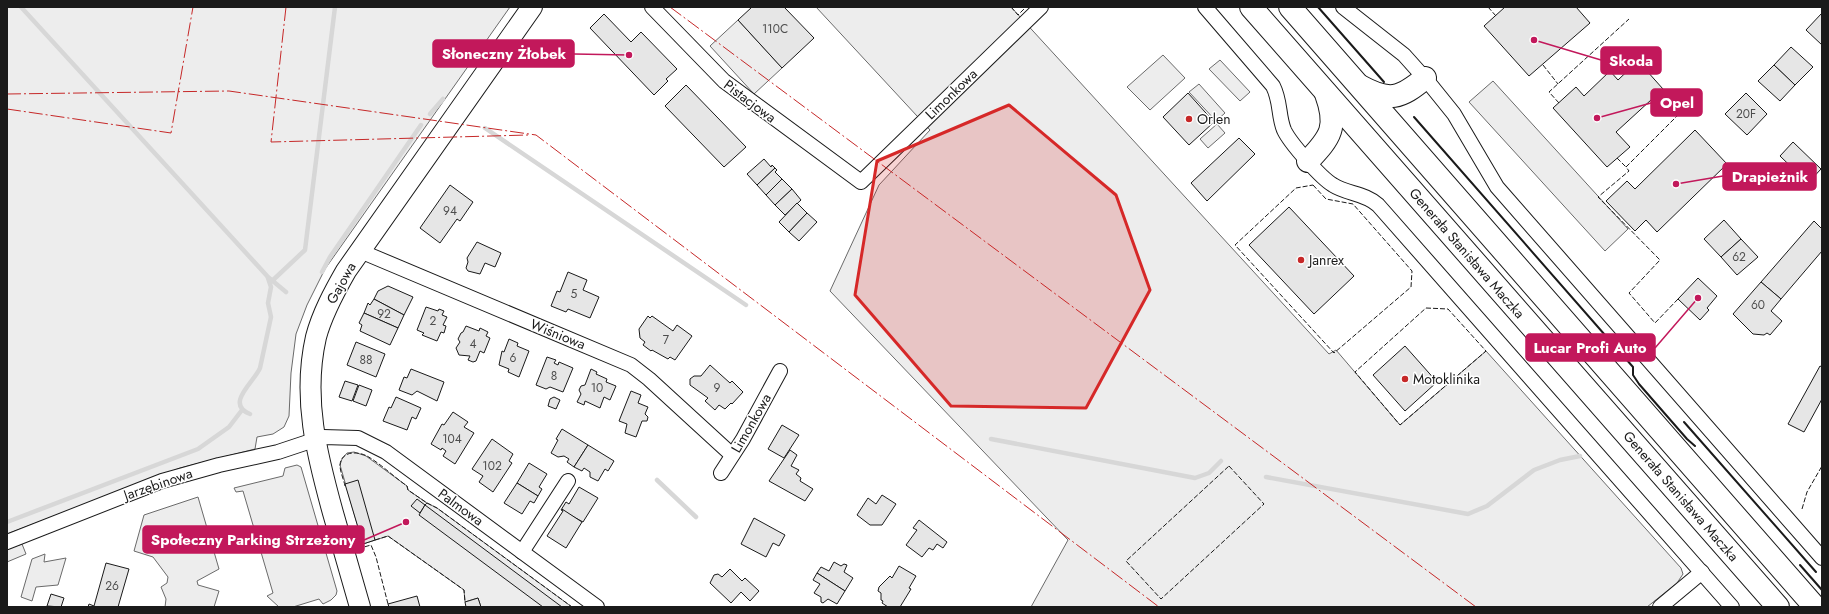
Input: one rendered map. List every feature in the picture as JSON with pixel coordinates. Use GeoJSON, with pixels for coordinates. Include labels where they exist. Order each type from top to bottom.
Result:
{"type":"FeatureCollection","features":[{"type":"Feature","properties":{"kind":"highway","name":"Generała Stanisława Maczka"},"geometry":{"type":"LineString","coordinates":[[1251,7],[1778,607]]}},
{"type":"Feature","properties":{"kind":"highway","name":"Generała Stanisława Maczka"},"geometry":{"type":"LineString","coordinates":[[1290,7],[1815,607]]}},
{"type":"Feature","properties":{"kind":"highway"},"geometry":{"type":"LineString","coordinates":[[1357,84],[1382,95],[1396,97],[1417,84]]}},
{"type":"Feature","properties":{"kind":"highway"},"geometry":{"type":"LineString","coordinates":[[1404,138],[1400,121],[1403,104],[1417,84]]}},
{"type":"Feature","properties":{"kind":"highway"},"geometry":{"type":"LineString","coordinates":[[1308,160],[1327,141],[1332,120],[1331,107],[1324,91]]}},
{"type":"Feature","properties":{"kind":"highway"},"geometry":{"type":"LineString","coordinates":[[1327,141],[1346,139],[1373,147]]}},
{"type":"Feature","properties":{"kind":"street","name":"Gajowa"},"geometry":{"type":"LineString","coordinates":[[360,607],[314,441],[310,406],[316,337],[337,287],[360,251],[532,7]]}},
{"type":"Feature","properties":{"kind":"street","name":"Pistacjowa"},"geometry":{"type":"LineString","coordinates":[[652,7],[724,82],[861,182]]}},
{"type":"Feature","properties":{"kind":"street","name":"Limonkowa"},"geometry":{"type":"LineString","coordinates":[[861,182],[1041,7]]}},
{"type":"Feature","properties":{"kind":"street"},"geometry":{"type":"LineString","coordinates":[[1204,7],[1273,86],[1279,100],[1284,129],[1289,139],[1333,185],[1368,198],[1378,205],[1732,607]]}},
{"type":"Feature","properties":{"kind":"street"},"geometry":{"type":"LineString","coordinates":[[1343,7],[1404,55],[1417,84],[1454,114],[1488,174],[1509,202],[1822,558]]}},
{"type":"Feature","properties":{"kind":"street","name":"Wiśniowa"},"geometry":{"type":"LineString","coordinates":[[360,251],[631,365],[649,379],[732,455]]}},
{"type":"Feature","properties":{"kind":"street","name":"Limonkowa"},"geometry":{"type":"LineString","coordinates":[[721,474],[780,371]]}},
{"type":"Feature","properties":{"kind":"street","name":"Palmowa"},"geometry":{"type":"LineString","coordinates":[[314,441],[323,437],[341,436],[358,438],[373,444],[597,607]]}},
{"type":"Feature","properties":{"kind":"street","name":"Jarzębinowa"},"geometry":{"type":"LineString","coordinates":[[7,542],[162,481],[219,465],[272,454],[314,441]]}},
{"type":"Feature","properties":{"kind":"street"},"geometry":{"type":"LineString","coordinates":[[522,552],[568,481]]}},
{"type":"Feature","properties":{"kind":"street"},"geometry":{"type":"LineString","coordinates":[[1660,607],[1702,572]]}},
{"type":"Feature","properties":{"kind":"highlighted area"},"geometry":{"type":"Polygon","coordinates":[[[1009,105],[1116,195],[1150,290],[1086,408],[951,406],[855,295],[877,161],[1009,105]]]}},
{"type":"Feature","properties":{"kind":"shaded area"},"geometry":{"type":"Polygon","coordinates":[[[7,7],[510,7],[325,269],[307,305],[296,334],[291,373],[289,416],[284,427],[273,434],[257,437],[255,449],[180,468],[7,534],[7,7]]]}},
{"type":"Feature","properties":{"kind":"shaded area"},"geometry":{"type":"Polygon","coordinates":[[[816,7],[1011,7],[1329,354],[1336,350],[1400,425],[1486,351],[1681,568],[1683,574],[1677,583],[1647,607],[1031,607],[1068,540],[830,291],[879,185],[930,130],[816,7]]]}},
{"type":"Feature","properties":{"kind":"shaded area"},"geometry":{"type":"Polygon","coordinates":[[[738,20],[782,68],[754,94],[710,46],[738,20]]]}},
{"type":"Feature","properties":{"kind":"shaded area"},"geometry":{"type":"Polygon","coordinates":[[[1163,55],[1185,78],[1150,110],[1127,87],[1163,55]]]}},
{"type":"Feature","properties":{"kind":"shaded area"},"geometry":{"type":"Polygon","coordinates":[[[1220,60],[1250,92],[1240,101],[1209,69],[1220,60]]]}},
{"type":"Feature","properties":{"kind":"shaded area"},"geometry":{"type":"Polygon","coordinates":[[[1493,81],[1628,229],[1605,251],[1469,102],[1493,81]]]}},
{"type":"Feature","properties":{"kind":"shaded area"},"geometry":{"type":"Polygon","coordinates":[[[1199,84],[1225,113],[1216,121],[1189,92],[1199,84]]]}},
{"type":"Feature","properties":{"kind":"shaded area"},"geometry":{"type":"Polygon","coordinates":[[[1217,124],[1225,133],[1208,148],[1200,139],[1217,124]]]}},
{"type":"Feature","properties":{"kind":"shaded area"},"geometry":{"type":"Polygon","coordinates":[[[354,452],[366,456],[407,486],[408,490],[437,508],[572,607],[481,607],[478,598],[465,602],[464,590],[388,536],[363,544],[340,465],[342,459],[347,453],[354,452]]]}},
{"type":"Feature","properties":{"kind":"shaded area"},"geometry":{"type":"Polygon","coordinates":[[[297,465],[301,467],[337,591],[336,595],[331,600],[323,604],[319,599],[293,607],[279,607],[267,596],[273,593],[243,491],[236,492],[234,488],[283,476],[285,468],[297,465]]]}},
{"type":"Feature","properties":{"kind":"shaded area"},"geometry":{"type":"Polygon","coordinates":[[[198,497],[219,569],[197,581],[198,585],[219,591],[214,607],[165,607],[166,599],[161,587],[167,583],[168,577],[153,557],[134,551],[144,515],[198,497]]]}},
{"type":"Feature","properties":{"kind":"shaded area"},"geometry":{"type":"Polygon","coordinates":[[[22,544],[26,554],[7,562],[7,549],[22,544]]]}},
{"type":"Feature","properties":{"kind":"shaded area"},"geometry":{"type":"Polygon","coordinates":[[[45,554],[44,562],[66,558],[58,585],[36,587],[32,601],[21,597],[32,559],[45,554]]]}},
{"type":"Feature","properties":{"kind":"building"},"geometry":{"type":"Polygon","coordinates":[[[752,7],[784,7],[814,38],[782,68],[738,20],[752,7]]]}},
{"type":"Feature","properties":{"kind":"building"},"geometry":{"type":"Polygon","coordinates":[[[1505,7],[1576,7],[1590,23],[1529,76],[1484,26],[1505,7]]]}},
{"type":"Feature","properties":{"kind":"building"},"geometry":{"type":"Polygon","coordinates":[[[1822,13],[1822,45],[1806,30],[1822,13]]]}},
{"type":"Feature","properties":{"kind":"building"},"geometry":{"type":"Polygon","coordinates":[[[604,14],[631,42],[641,32],[677,69],[666,79],[668,81],[654,95],[590,28],[604,14]]]}},
{"type":"Feature","properties":{"kind":"building"},"geometry":{"type":"Polygon","coordinates":[[[1791,47],[1813,67],[1795,85],[1774,65],[1791,47]]]}},
{"type":"Feature","properties":{"kind":"building"},"geometry":{"type":"Polygon","coordinates":[[[1638,61],[1663,89],[1616,132],[1630,147],[1607,167],[1553,108],[1576,87],[1584,96],[1610,71],[1618,80],[1638,61]]]}},
{"type":"Feature","properties":{"kind":"building"},"geometry":{"type":"Polygon","coordinates":[[[1774,65],[1795,85],[1780,101],[1758,81],[1774,65]]]}},
{"type":"Feature","properties":{"kind":"building"},"geometry":{"type":"Polygon","coordinates":[[[686,85],[746,147],[724,167],[665,106],[686,85]]]}},
{"type":"Feature","properties":{"kind":"building","name":"Orlen"},"geometry":{"type":"Polygon","coordinates":[[[1188,93],[1214,122],[1189,145],[1163,117],[1188,93]]]}},
{"type":"Feature","properties":{"kind":"building"},"geometry":{"type":"Polygon","coordinates":[[[1746,93],[1767,114],[1747,135],[1725,114],[1746,93]]]}},
{"type":"Feature","properties":{"kind":"building"},"geometry":{"type":"Polygon","coordinates":[[[1695,130],[1727,164],[1657,232],[1646,220],[1635,231],[1606,201],[1627,181],[1635,189],[1695,130]]]}},
{"type":"Feature","properties":{"kind":"building"},"geometry":{"type":"Polygon","coordinates":[[[1239,138],[1255,154],[1207,201],[1191,183],[1239,138]]]}},
{"type":"Feature","properties":{"kind":"building"},"geometry":{"type":"Polygon","coordinates":[[[1793,142],[1821,169],[1808,183],[1780,156],[1793,142]]]}},
{"type":"Feature","properties":{"kind":"building"},"geometry":{"type":"Polygon","coordinates":[[[764,159],[771,167],[772,165],[775,168],[757,185],[747,174],[764,159]]]}},
{"type":"Feature","properties":{"kind":"building"},"geometry":{"type":"Polygon","coordinates":[[[775,168],[777,170],[775,172],[782,179],[766,195],[757,185],[775,168]]]}},
{"type":"Feature","properties":{"kind":"building"},"geometry":{"type":"Polygon","coordinates":[[[782,179],[792,189],[775,205],[766,195],[782,179]]]}},
{"type":"Feature","properties":{"kind":"building"},"geometry":{"type":"Polygon","coordinates":[[[450,185],[473,202],[460,221],[457,219],[440,243],[420,228],[450,185]]]}},
{"type":"Feature","properties":{"kind":"building"},"geometry":{"type":"Polygon","coordinates":[[[792,189],[801,200],[785,215],[775,205],[792,189]]]}},
{"type":"Feature","properties":{"kind":"building"},"geometry":{"type":"Polygon","coordinates":[[[797,203],[807,213],[789,232],[779,222],[797,203]]]}},
{"type":"Feature","properties":{"kind":"building","name":"Janrex"},"geometry":{"type":"Polygon","coordinates":[[[1289,207],[1354,276],[1314,314],[1249,245],[1289,207]]]}},
{"type":"Feature","properties":{"kind":"building"},"geometry":{"type":"Polygon","coordinates":[[[807,213],[817,222],[799,241],[789,232],[807,213]]]}},
{"type":"Feature","properties":{"kind":"building"},"geometry":{"type":"Polygon","coordinates":[[[1724,220],[1741,239],[1721,257],[1704,239],[1724,220]]]}},
{"type":"Feature","properties":{"kind":"building"},"geometry":{"type":"Polygon","coordinates":[[[1814,221],[1822,229],[1822,251],[1781,299],[1761,282],[1814,221]]]}},
{"type":"Feature","properties":{"kind":"building"},"geometry":{"type":"Polygon","coordinates":[[[1741,239],[1758,257],[1737,275],[1721,257],[1741,239]]]}},
{"type":"Feature","properties":{"kind":"building"},"geometry":{"type":"Polygon","coordinates":[[[477,242],[501,253],[495,267],[485,263],[480,274],[468,271],[466,268],[468,262],[467,258],[477,242]]]}},
{"type":"Feature","properties":{"kind":"building"},"geometry":{"type":"Polygon","coordinates":[[[568,272],[587,280],[583,290],[599,297],[590,318],[568,309],[566,312],[551,306],[557,291],[560,292],[568,272]]]}},
{"type":"Feature","properties":{"kind":"building"},"geometry":{"type":"Polygon","coordinates":[[[1698,278],[1717,296],[1707,308],[1709,310],[1700,320],[1678,299],[1698,278]]]}},
{"type":"Feature","properties":{"kind":"building"},"geometry":{"type":"Polygon","coordinates":[[[1761,282],[1781,299],[1771,311],[1782,321],[1770,335],[1767,333],[1764,335],[1753,334],[1733,314],[1761,282]]]}},
{"type":"Feature","properties":{"kind":"building"},"geometry":{"type":"Polygon","coordinates":[[[388,286],[413,297],[404,315],[374,299],[378,291],[388,286]]]}},
{"type":"Feature","properties":{"kind":"building"},"geometry":{"type":"Polygon","coordinates":[[[374,299],[404,315],[398,328],[364,313],[368,303],[370,305],[374,299]]]}},
{"type":"Feature","properties":{"kind":"building"},"geometry":{"type":"Polygon","coordinates":[[[426,307],[438,311],[439,309],[444,311],[442,315],[447,317],[443,325],[446,326],[444,333],[441,332],[437,341],[422,335],[424,333],[417,330],[426,307]]]}},
{"type":"Feature","properties":{"kind":"building"},"geometry":{"type":"Polygon","coordinates":[[[364,313],[398,328],[390,345],[360,331],[362,325],[359,323],[364,313]]]}},
{"type":"Feature","properties":{"kind":"building"},"geometry":{"type":"Polygon","coordinates":[[[648,316],[650,318],[652,316],[673,331],[677,325],[692,336],[675,360],[670,357],[668,359],[652,350],[651,351],[643,345],[645,342],[640,338],[639,329],[648,316]]]}},
{"type":"Feature","properties":{"kind":"building"},"geometry":{"type":"Polygon","coordinates":[[[466,326],[479,331],[480,328],[488,332],[486,336],[490,338],[484,353],[480,351],[476,361],[473,362],[468,360],[470,356],[459,355],[456,348],[460,342],[458,339],[466,326]]]}},
{"type":"Feature","properties":{"kind":"building"},"geometry":{"type":"Polygon","coordinates":[[[509,339],[518,343],[517,346],[529,351],[519,377],[508,372],[509,369],[499,365],[502,351],[504,352],[509,339]]]}},
{"type":"Feature","properties":{"kind":"building"},"geometry":{"type":"Polygon","coordinates":[[[356,342],[385,354],[376,377],[347,365],[356,342]]]}},
{"type":"Feature","properties":{"kind":"building","name":"Motoklinika"},"geometry":{"type":"Polygon","coordinates":[[[1405,346],[1437,382],[1405,411],[1373,375],[1405,346]]]}},
{"type":"Feature","properties":{"kind":"building"},"geometry":{"type":"Polygon","coordinates":[[[547,357],[556,360],[554,363],[558,365],[559,362],[573,368],[563,392],[550,387],[546,389],[536,385],[547,357]]]}},
{"type":"Feature","properties":{"kind":"building"},"geometry":{"type":"Polygon","coordinates":[[[710,365],[730,383],[732,381],[743,392],[725,409],[719,405],[715,410],[705,401],[708,398],[690,385],[690,379],[694,376],[701,376],[710,365]]]}},
{"type":"Feature","properties":{"kind":"building"},"geometry":{"type":"Polygon","coordinates":[[[1820,366],[1822,367],[1822,399],[1804,432],[1788,424],[1820,366]]]}},
{"type":"Feature","properties":{"kind":"building"},"geometry":{"type":"Polygon","coordinates":[[[411,369],[444,382],[437,401],[417,391],[412,395],[399,390],[404,377],[407,378],[411,369]]]}},
{"type":"Feature","properties":{"kind":"building"},"geometry":{"type":"Polygon","coordinates":[[[591,369],[597,372],[596,374],[607,379],[606,382],[616,386],[610,400],[604,397],[600,408],[585,401],[584,405],[577,402],[581,394],[579,390],[581,386],[585,385],[591,369]]]}},
{"type":"Feature","properties":{"kind":"building"},"geometry":{"type":"Polygon","coordinates":[[[345,381],[358,385],[352,401],[339,397],[345,381]]]}},
{"type":"Feature","properties":{"kind":"building"},"geometry":{"type":"Polygon","coordinates":[[[359,385],[372,390],[366,406],[353,401],[359,385]]]}},
{"type":"Feature","properties":{"kind":"building"},"geometry":{"type":"Polygon","coordinates":[[[631,391],[641,395],[638,403],[648,407],[645,414],[648,417],[647,421],[642,421],[636,437],[625,433],[627,424],[619,421],[631,391]]]}},
{"type":"Feature","properties":{"kind":"building"},"geometry":{"type":"Polygon","coordinates":[[[396,397],[421,408],[416,419],[412,417],[407,430],[383,421],[389,407],[391,408],[396,397]]]}},
{"type":"Feature","properties":{"kind":"building"},"geometry":{"type":"Polygon","coordinates":[[[554,397],[560,400],[556,409],[548,406],[550,399],[554,397]]]}},
{"type":"Feature","properties":{"kind":"building"},"geometry":{"type":"Polygon","coordinates":[[[453,412],[468,422],[464,427],[474,433],[455,464],[443,456],[446,451],[442,448],[441,450],[431,444],[442,424],[444,425],[453,412]]]}},
{"type":"Feature","properties":{"kind":"building"},"geometry":{"type":"Polygon","coordinates":[[[782,425],[799,435],[784,458],[768,449],[782,425]]]}},
{"type":"Feature","properties":{"kind":"building"},"geometry":{"type":"Polygon","coordinates":[[[562,429],[588,445],[574,467],[567,462],[569,459],[564,456],[558,457],[551,453],[558,440],[556,439],[562,429]]]}},
{"type":"Feature","properties":{"kind":"building"},"geometry":{"type":"Polygon","coordinates":[[[492,439],[513,454],[509,461],[512,463],[493,492],[479,482],[483,476],[472,469],[492,439]]]}},
{"type":"Feature","properties":{"kind":"building"},"geometry":{"type":"Polygon","coordinates":[[[588,445],[614,461],[608,471],[605,469],[598,481],[590,477],[590,472],[584,468],[582,471],[574,467],[588,445]]]}},
{"type":"Feature","properties":{"kind":"building"},"geometry":{"type":"Polygon","coordinates":[[[790,450],[797,455],[791,466],[799,470],[796,474],[801,478],[800,481],[813,489],[805,501],[769,481],[790,450]]]}},
{"type":"Feature","properties":{"kind":"building"},"geometry":{"type":"Polygon","coordinates":[[[529,463],[547,474],[539,487],[542,489],[538,496],[517,483],[529,463]]]}},
{"type":"Feature","properties":{"kind":"building"},"geometry":{"type":"Polygon","coordinates":[[[358,480],[375,540],[363,544],[345,484],[358,480]]]}},
{"type":"Feature","properties":{"kind":"building"},"geometry":{"type":"Polygon","coordinates":[[[517,483],[538,496],[534,503],[530,501],[522,514],[504,503],[517,483]]]}},
{"type":"Feature","properties":{"kind":"building"},"geometry":{"type":"Polygon","coordinates":[[[579,487],[598,498],[583,522],[561,510],[566,502],[569,504],[579,487]]]}},
{"type":"Feature","properties":{"kind":"building"},"geometry":{"type":"Polygon","coordinates":[[[882,495],[896,504],[882,525],[870,525],[857,515],[868,498],[876,504],[882,495]]]}},
{"type":"Feature","properties":{"kind":"building"},"geometry":{"type":"Polygon","coordinates":[[[417,499],[425,505],[420,513],[411,506],[417,499]]]}},
{"type":"Feature","properties":{"kind":"building"},"geometry":{"type":"Polygon","coordinates":[[[425,505],[562,607],[543,607],[419,515],[425,505]]]}},
{"type":"Feature","properties":{"kind":"building"},"geometry":{"type":"Polygon","coordinates":[[[562,509],[582,522],[566,548],[547,536],[563,511],[562,509]]]}},
{"type":"Feature","properties":{"kind":"building"},"geometry":{"type":"Polygon","coordinates":[[[754,518],[785,535],[779,546],[773,543],[766,557],[741,544],[754,518]]]}},
{"type":"Feature","properties":{"kind":"building"},"geometry":{"type":"Polygon","coordinates":[[[919,520],[947,542],[943,548],[937,544],[933,550],[929,548],[922,557],[906,545],[917,530],[913,528],[919,520]]]}},
{"type":"Feature","properties":{"kind":"building"},"geometry":{"type":"Polygon","coordinates":[[[834,562],[841,566],[844,564],[847,565],[844,572],[853,578],[845,591],[817,573],[821,567],[829,571],[834,562]]]}},
{"type":"Feature","properties":{"kind":"building"},"geometry":{"type":"Polygon","coordinates":[[[106,563],[129,569],[118,607],[88,607],[89,604],[94,606],[106,563]]]}},
{"type":"Feature","properties":{"kind":"building"},"geometry":{"type":"Polygon","coordinates":[[[899,566],[916,576],[909,588],[911,589],[900,607],[888,607],[882,603],[881,593],[878,591],[879,587],[890,576],[892,578],[899,566]]]}},
{"type":"Feature","properties":{"kind":"building"},"geometry":{"type":"Polygon","coordinates":[[[730,569],[742,581],[745,578],[759,591],[750,601],[741,592],[731,603],[710,583],[714,575],[718,574],[722,577],[730,569]]]}},
{"type":"Feature","properties":{"kind":"building"},"geometry":{"type":"Polygon","coordinates":[[[817,573],[845,591],[837,604],[828,599],[823,603],[821,602],[821,597],[814,593],[820,584],[813,580],[817,573]]]}},
{"type":"Feature","properties":{"kind":"building"},"geometry":{"type":"Polygon","coordinates":[[[51,594],[64,598],[61,607],[47,606],[51,594]]]}},
{"type":"Feature","properties":{"kind":"building"},"geometry":{"type":"Polygon","coordinates":[[[417,596],[420,607],[389,607],[388,604],[417,596]]]}},
{"type":"Feature","properties":{"kind":"building"},"geometry":{"type":"Polygon","coordinates":[[[478,598],[481,607],[466,607],[465,602],[478,598]]]}},
{"type":"Feature","properties":{"kind":"waterway"},"geometry":{"type":"LineString","coordinates":[[21,7],[268,277],[286,292]]}},
{"type":"Feature","properties":{"kind":"waterway"},"geometry":{"type":"LineString","coordinates":[[272,281],[305,250],[335,7]]}},
{"type":"Feature","properties":{"kind":"waterway"},"geometry":{"type":"LineString","coordinates":[[430,114],[443,99]]}},
{"type":"Feature","properties":{"kind":"waterway"},"geometry":{"type":"LineString","coordinates":[[322,272],[330,257],[421,125]]}},
{"type":"Feature","properties":{"kind":"waterway"},"geometry":{"type":"LineString","coordinates":[[485,128],[746,305]]}},
{"type":"Feature","properties":{"kind":"waterway"},"geometry":{"type":"LineString","coordinates":[[250,414],[243,410],[240,404],[240,398],[260,368],[271,317],[268,303],[271,287],[268,278]]}},
{"type":"Feature","properties":{"kind":"waterway"},"geometry":{"type":"LineString","coordinates":[[7,522],[198,449],[229,427],[242,410]]}},
{"type":"Feature","properties":{"kind":"waterway"},"geometry":{"type":"LineString","coordinates":[[991,439],[1195,478],[1209,473],[1221,461]]}},
{"type":"Feature","properties":{"kind":"waterway"},"geometry":{"type":"LineString","coordinates":[[1266,477],[1468,514],[1487,506],[1534,470],[1560,460],[1580,456]]}},
{"type":"Feature","properties":{"kind":"waterway"},"geometry":{"type":"LineString","coordinates":[[657,480],[696,517]]}},
{"type":"Feature","properties":{"kind":"fence"},"geometry":{"type":"LineString","coordinates":[[1011,7],[1018,15],[1026,7]]}},
{"type":"Feature","properties":{"kind":"fence"},"geometry":{"type":"LineString","coordinates":[[1488,7],[1496,16]]}},
{"type":"Feature","properties":{"kind":"fence"},"geometry":{"type":"LineString","coordinates":[[1559,103],[1549,92],[1629,19]]}},
{"type":"Feature","properties":{"kind":"fence"},"geometry":{"type":"LineString","coordinates":[[1543,65],[1558,84]]}},
{"type":"Feature","properties":{"kind":"fence"},"geometry":{"type":"LineString","coordinates":[[1678,299],[1655,323],[1629,293],[1660,260],[1598,197],[1629,171],[1626,167],[1699,94]]}},
{"type":"Feature","properties":{"kind":"fence"},"geometry":{"type":"LineString","coordinates":[[1617,158],[1626,167]]}},
{"type":"Feature","properties":{"kind":"fence"},"geometry":{"type":"LineString","coordinates":[[1313,185],[1326,199],[1353,204],[1412,271],[1411,287],[1334,353],[1235,245],[1296,188],[1313,185]]}},
{"type":"Feature","properties":{"kind":"fence"},"geometry":{"type":"LineString","coordinates":[[1426,308],[1448,309],[1486,351],[1400,425],[1355,372],[1426,308]]}},
{"type":"Feature","properties":{"kind":"fence"},"geometry":{"type":"LineString","coordinates":[[345,486],[340,468],[341,460],[350,453],[359,453],[372,459],[407,486],[408,490],[427,503],[425,505]]}},
{"type":"Feature","properties":{"kind":"fence"},"geometry":{"type":"LineString","coordinates":[[1229,466],[1264,504],[1161,599],[1126,561],[1229,466]]}},
{"type":"Feature","properties":{"kind":"fence"},"geometry":{"type":"LineString","coordinates":[[1802,509],[1807,492],[1822,466]]}},
{"type":"Feature","properties":{"kind":"fence"},"geometry":{"type":"LineString","coordinates":[[427,503],[437,508],[572,607]]}},
{"type":"Feature","properties":{"kind":"fence"},"geometry":{"type":"LineString","coordinates":[[375,540],[388,536],[464,590],[465,602]]}},
{"type":"Feature","properties":{"kind":"fence"},"geometry":{"type":"LineString","coordinates":[[362,541],[364,547],[371,545],[376,557],[388,604]]}},
{"type":"Feature","properties":{"kind":"wall"},"geometry":{"type":"LineString","coordinates":[[1318,7],[1384,82]]}},
{"type":"Feature","properties":{"kind":"wall"},"geometry":{"type":"LineString","coordinates":[[1414,117],[1633,367],[1633,375],[1639,384],[1687,439],[1695,446]]}},
{"type":"Feature","properties":{"kind":"wall"},"geometry":{"type":"LineString","coordinates":[[1684,422],[1816,572]]}},
{"type":"Feature","properties":{"kind":"wall"},"geometry":{"type":"LineString","coordinates":[[1800,565],[1822,590]]}},
{"type":"Feature","properties":{"kind":"power"},"geometry":{"type":"LineString","coordinates":[[7,109],[171,133],[193,7]]}},
{"type":"Feature","properties":{"kind":"power"},"geometry":{"type":"LineString","coordinates":[[286,7],[271,142],[528,135]]}},
{"type":"Feature","properties":{"kind":"power"},"geometry":{"type":"LineString","coordinates":[[670,7],[1476,607]]}},
{"type":"Feature","properties":{"kind":"power"},"geometry":{"type":"LineString","coordinates":[[7,94],[229,91],[536,135],[1159,607]]}},
{"type":"Feature","properties":{"kind":"place","name":"Skoda"},"geometry":{"type":"Point","coordinates":[1534,40]}},
{"type":"Feature","properties":{"kind":"place","name":"Słoneczny Żłobek"},"geometry":{"type":"Point","coordinates":[629,55]}},
{"type":"Feature","properties":{"kind":"place","name":"Opel"},"geometry":{"type":"Point","coordinates":[1597,118]}},
{"type":"Feature","properties":{"kind":"place","name":"Orlen"},"geometry":{"type":"Point","coordinates":[1189,119]}},
{"type":"Feature","properties":{"kind":"place","name":"Drapieżnik"},"geometry":{"type":"Point","coordinates":[1676,184]}},
{"type":"Feature","properties":{"kind":"place","name":"Janrex"},"geometry":{"type":"Point","coordinates":[1301,260]}},
{"type":"Feature","properties":{"kind":"place","name":"Lucar Profi Auto"},"geometry":{"type":"Point","coordinates":[1698,298]}},
{"type":"Feature","properties":{"kind":"place","name":"Motoklinika"},"geometry":{"type":"Point","coordinates":[1405,379]}},
{"type":"Feature","properties":{"kind":"place","name":"Społeczny Parking Strzeżony"},"geometry":{"type":"Point","coordinates":[406,522]}}]}
